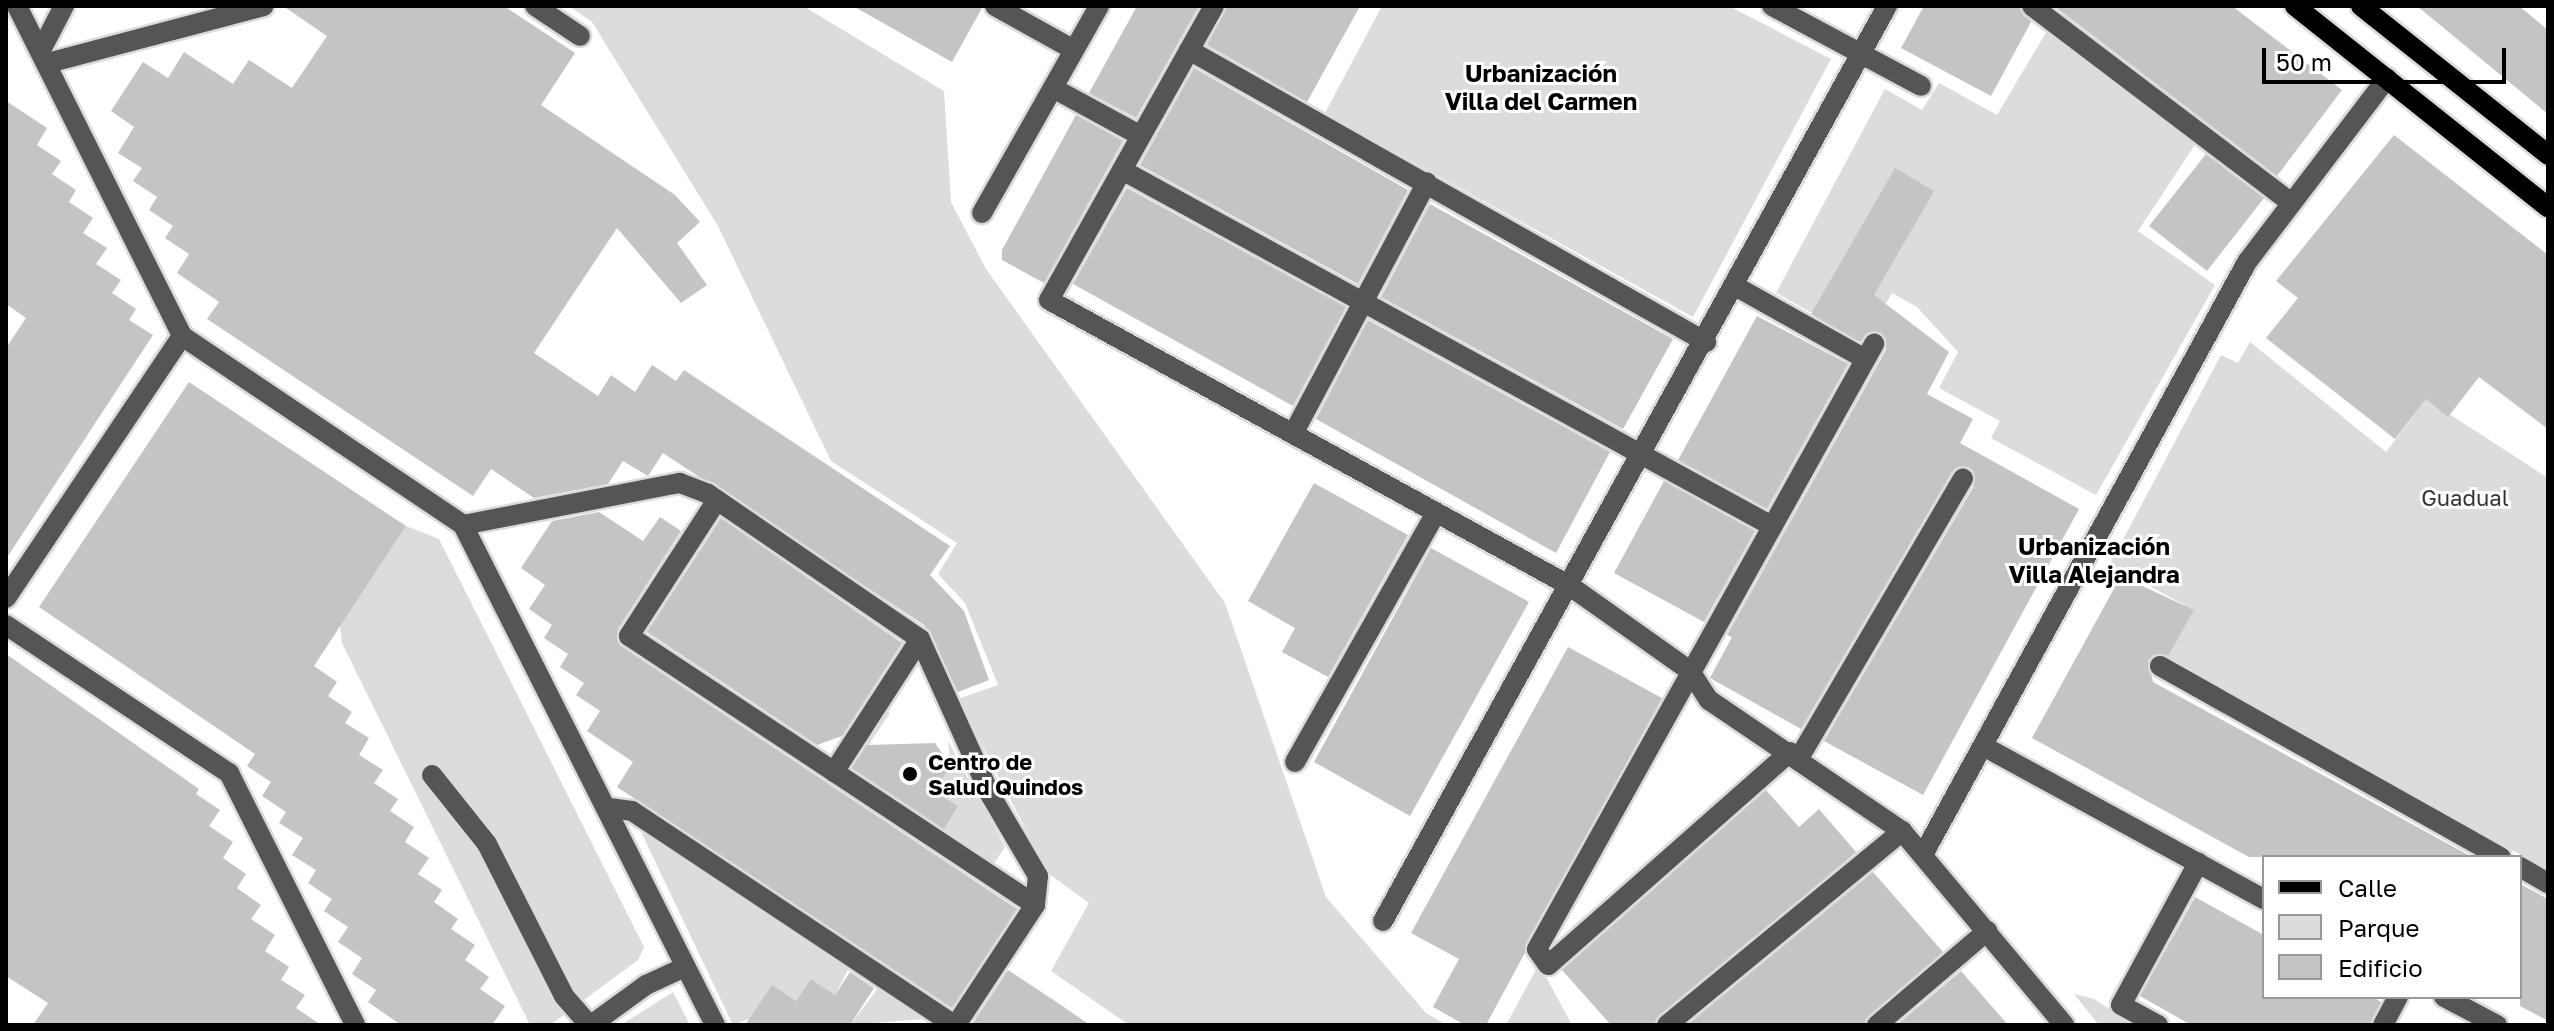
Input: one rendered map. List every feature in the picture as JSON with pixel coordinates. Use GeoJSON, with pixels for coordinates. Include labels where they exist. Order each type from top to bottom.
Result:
{"type":"FeatureCollection","features":[{"type":"Feature","properties":{"kind":"main road"},"geometry":{"type":"LineString","coordinates":[[2295,6],[2548,207]]}},
{"type":"Feature","properties":{"kind":"main road"},"geometry":{"type":"LineString","coordinates":[[2361,6],[2548,155]]}},
{"type":"Feature","properties":{"kind":"street"},"geometry":{"type":"LineString","coordinates":[[17,6],[182,336],[463,525],[609,808],[715,1025]]}},
{"type":"Feature","properties":{"kind":"street"},"geometry":{"type":"LineString","coordinates":[[45,57],[64,6]]}},
{"type":"Feature","properties":{"kind":"street"},"geometry":{"type":"LineString","coordinates":[[45,57],[264,6]]}},
{"type":"Feature","properties":{"kind":"street"},"geometry":{"type":"LineString","coordinates":[[535,6],[580,36]]}},
{"type":"Feature","properties":{"kind":"street"},"geometry":{"type":"LineString","coordinates":[[995,6],[1074,50]]}},
{"type":"Feature","properties":{"kind":"street"},"geometry":{"type":"LineString","coordinates":[[982,213],[1099,6]]}},
{"type":"Feature","properties":{"kind":"street"},"geometry":{"type":"LineString","coordinates":[[1214,6],[1049,300],[1570,586],[1690,671],[1709,700],[1795,755],[1902,831],[1924,853],[2064,1025]]}},
{"type":"Feature","properties":{"kind":"street"},"geometry":{"type":"LineString","coordinates":[[1772,6],[1921,86]]}},
{"type":"Feature","properties":{"kind":"street"},"geometry":{"type":"LineString","coordinates":[[1383,921],[1706,342],[1887,6]]}},
{"type":"Feature","properties":{"kind":"street"},"geometry":{"type":"LineString","coordinates":[[2032,6],[2290,202]]}},
{"type":"Feature","properties":{"kind":"street"},"geometry":{"type":"LineString","coordinates":[[1189,50],[1706,342]]}},
{"type":"Feature","properties":{"kind":"street"},"geometry":{"type":"LineString","coordinates":[[1924,853],[2247,262],[2387,78]]}},
{"type":"Feature","properties":{"kind":"street"},"geometry":{"type":"LineString","coordinates":[[1053,88],[1141,136]]}},
{"type":"Feature","properties":{"kind":"street"},"geometry":{"type":"LineString","coordinates":[[1122,170],[1772,526]]}},
{"type":"Feature","properties":{"kind":"street"},"geometry":{"type":"LineString","coordinates":[[1293,434],[1427,182]]}},
{"type":"Feature","properties":{"kind":"street"},"geometry":{"type":"LineString","coordinates":[[1735,286],[1870,351],[1537,949],[1548,965],[1795,755],[1963,479]]}},
{"type":"Feature","properties":{"kind":"street"},"geometry":{"type":"LineString","coordinates":[[6,598],[182,336]]}},
{"type":"Feature","properties":{"kind":"street"},"geometry":{"type":"LineString","coordinates":[[463,525],[680,483],[717,500],[920,639],[991,796],[1038,876],[1035,905],[955,1025],[632,811],[609,808]]}},
{"type":"Feature","properties":{"kind":"street"},"geometry":{"type":"LineString","coordinates":[[717,500],[629,636],[1035,905]]}},
{"type":"Feature","properties":{"kind":"street"},"geometry":{"type":"LineString","coordinates":[[1295,762],[1436,513]]}},
{"type":"Feature","properties":{"kind":"street"},"geometry":{"type":"LineString","coordinates":[[6,625],[229,773],[355,1025]]}},
{"type":"Feature","properties":{"kind":"street"},"geometry":{"type":"LineString","coordinates":[[834,772],[920,639]]}},
{"type":"Feature","properties":{"kind":"street"},"geometry":{"type":"LineString","coordinates":[[2160,666],[2476,851]]}},
{"type":"Feature","properties":{"kind":"street"},"geometry":{"type":"LineString","coordinates":[[1983,746],[2262,898]]}},
{"type":"Feature","properties":{"kind":"street"},"geometry":{"type":"LineString","coordinates":[[432,775],[487,844],[564,996],[590,1025],[646,985],[685,967]]}},
{"type":"Feature","properties":{"kind":"street"},"geometry":{"type":"LineString","coordinates":[[1667,1025],[1902,831]]}},
{"type":"Feature","properties":{"kind":"street"},"geometry":{"type":"LineString","coordinates":[[2158,1025],[2121,1005],[2198,863]]}},
{"type":"Feature","properties":{"kind":"street"},"geometry":{"type":"LineString","coordinates":[[2522,868],[2548,883]]}},
{"type":"Feature","properties":{"kind":"street"},"geometry":{"type":"LineString","coordinates":[[1877,1025],[1987,931]]}},
{"type":"Feature","properties":{"kind":"street"},"geometry":{"type":"LineString","coordinates":[[2383,1025],[2397,999]]}},
{"type":"Feature","properties":{"kind":"street"},"geometry":{"type":"LineString","coordinates":[[2448,999],[2497,1025]]}},
{"type":"Feature","properties":{"kind":"green space"},"geometry":{"type":"Polygon","coordinates":[[[569,6],[803,6],[944,91],[951,202],[986,269],[1225,603],[1326,897],[1426,1013],[1447,1025],[1129,1025],[1051,971],[1089,903],[1049,874],[958,699],[998,685],[965,603],[938,574],[957,543],[831,461],[718,226],[592,22],[569,6]]]}},
{"type":"Feature","properties":{"kind":"green space"},"geometry":{"type":"Polygon","coordinates":[[[1382,6],[1729,6],[1831,59],[1693,317],[1325,113],[1382,6]]]}},
{"type":"Feature","properties":{"kind":"green space"},"geometry":{"type":"Polygon","coordinates":[[[2047,31],[2196,143],[2138,231],[2215,285],[2096,495],[1991,438],[2000,421],[1939,388],[1958,352],[1917,307],[1892,293],[1879,315],[1810,312],[1776,293],[1885,89],[1922,110],[1939,83],[1997,115],[2047,31]]]}},
{"type":"Feature","properties":{"kind":"green space","name":"Guadual"},"geometry":{"type":"Polygon","coordinates":[[[2250,342],[2386,452],[2426,399],[2548,478],[2548,870],[2167,657],[2193,610],[2110,564],[2221,355],[2238,363],[2250,342]]]}},
{"type":"Feature","properties":{"kind":"green space"},"geometry":{"type":"Polygon","coordinates":[[[406,526],[439,539],[644,947],[638,960],[550,1025],[530,1025],[342,643],[340,626],[406,526]]]}},
{"type":"Feature","properties":{"kind":"green space"},"geometry":{"type":"Polygon","coordinates":[[[882,707],[890,713],[857,762],[945,798],[951,789],[940,782],[951,766],[948,741],[1005,847],[992,866],[844,766],[882,707]]]}},
{"type":"Feature","properties":{"kind":"green space"},"geometry":{"type":"Polygon","coordinates":[[[649,828],[852,962],[835,995],[811,979],[796,1001],[733,1025],[642,834],[649,828]]]}},
{"type":"Feature","properties":{"kind":"green space"},"geometry":{"type":"Polygon","coordinates":[[[1539,964],[1572,1025],[1506,1025],[1539,964]]]}},
{"type":"Feature","properties":{"kind":"green space"},"geometry":{"type":"Polygon","coordinates":[[[882,983],[928,1013],[924,1019],[850,1025],[882,983]]]}},
{"type":"Feature","properties":{"kind":"green space"},"geometry":{"type":"Polygon","coordinates":[[[673,992],[690,1025],[621,1025],[673,992]]]}},
{"type":"Feature","properties":{"kind":"green space"},"geometry":{"type":"Polygon","coordinates":[[[2074,994],[2094,999],[2135,1025],[2099,1025],[2074,994]]]}},
{"type":"Feature","properties":{"kind":"building"},"geometry":{"type":"Polygon","coordinates":[[[283,6],[504,6],[575,53],[541,105],[675,195],[700,222],[677,243],[707,285],[681,303],[617,228],[534,353],[598,396],[611,375],[635,392],[652,365],[676,381],[684,370],[950,546],[930,575],[964,611],[989,680],[958,692],[924,625],[663,453],[648,476],[623,461],[608,484],[534,498],[491,469],[473,496],[207,319],[219,302],[177,273],[189,254],[165,238],[173,226],[149,210],[157,197],[133,181],[142,168],[118,153],[134,127],[111,111],[143,62],[168,78],[184,52],[233,84],[249,60],[292,88],[327,36],[283,6]]]}},
{"type":"Feature","properties":{"kind":"building"},"geometry":{"type":"Polygon","coordinates":[[[853,6],[982,6],[982,8],[952,62],[853,6]]]}},
{"type":"Feature","properties":{"kind":"building"},"geometry":{"type":"Polygon","coordinates":[[[1137,6],[1199,6],[1136,118],[1089,93],[1137,6]]]}},
{"type":"Feature","properties":{"kind":"building"},"geometry":{"type":"Polygon","coordinates":[[[1227,6],[1360,6],[1307,102],[1207,45],[1227,6]]]}},
{"type":"Feature","properties":{"kind":"building"},"geometry":{"type":"Polygon","coordinates":[[[1924,6],[2019,6],[2031,22],[1991,96],[1901,48],[1924,6]]]}},
{"type":"Feature","properties":{"kind":"building"},"geometry":{"type":"Polygon","coordinates":[[[2054,6],[2232,6],[2342,90],[2277,176],[2054,6]]]}},
{"type":"Feature","properties":{"kind":"building"},"geometry":{"type":"Polygon","coordinates":[[[2417,6],[2519,6],[2548,30],[2548,114],[2417,6]]]}},
{"type":"Feature","properties":{"kind":"building"},"geometry":{"type":"Polygon","coordinates":[[[1194,68],[1408,190],[1358,284],[1140,165],[1194,68]]]}},
{"type":"Feature","properties":{"kind":"building"},"geometry":{"type":"Polygon","coordinates":[[[6,101],[47,128],[37,145],[61,161],[52,174],[76,190],[69,202],[93,218],[83,233],[107,248],[96,264],[121,280],[112,293],[136,309],[129,320],[153,335],[6,559],[6,348],[26,318],[6,304],[6,101]]]}},
{"type":"Feature","properties":{"kind":"building"},"geometry":{"type":"Polygon","coordinates":[[[1076,115],[1123,141],[1044,283],[1002,260],[1002,250],[1076,115]]]}},
{"type":"Feature","properties":{"kind":"building"},"geometry":{"type":"Polygon","coordinates":[[[2394,135],[2548,255],[2548,429],[2479,377],[2448,417],[2426,399],[2395,439],[2266,338],[2298,298],[2276,281],[2394,135]]]}},
{"type":"Feature","properties":{"kind":"building"},"geometry":{"type":"Polygon","coordinates":[[[2206,154],[2264,198],[2207,271],[2149,226],[2206,154]]]}},
{"type":"Feature","properties":{"kind":"building"},"geometry":{"type":"Polygon","coordinates":[[[1895,168],[1934,191],[1874,295],[1949,352],[1927,394],[1973,419],[1960,443],[2079,509],[1923,795],[1824,741],[1974,486],[1969,467],[1952,472],[1801,729],[1710,678],[1732,637],[1727,635],[1886,350],[1880,332],[1868,333],[1860,342],[1811,314],[1895,168]]]}},
{"type":"Feature","properties":{"kind":"building"},"geometry":{"type":"Polygon","coordinates":[[[1127,188],[1346,307],[1293,406],[1073,284],[1127,188]]]}},
{"type":"Feature","properties":{"kind":"building"},"geometry":{"type":"Polygon","coordinates":[[[1430,204],[1673,339],[1623,429],[1381,297],[1430,204]]]}},
{"type":"Feature","properties":{"kind":"building"},"geometry":{"type":"Polygon","coordinates":[[[1757,316],[1848,364],[1767,509],[1678,460],[1757,316]]]}},
{"type":"Feature","properties":{"kind":"building"},"geometry":{"type":"Polygon","coordinates":[[[1368,320],[1610,452],[1556,553],[1316,419],[1368,320]]]}},
{"type":"Feature","properties":{"kind":"building"},"geometry":{"type":"Polygon","coordinates":[[[189,382],[406,526],[314,666],[337,682],[328,696],[352,712],[345,723],[369,738],[359,755],[383,770],[374,783],[398,799],[390,811],[414,827],[405,842],[429,858],[418,874],[442,890],[434,902],[458,919],[451,929],[475,945],[465,960],[489,977],[480,989],[505,1006],[492,1025],[401,1025],[368,1002],[376,990],[352,974],[362,958],[338,942],[348,927],[324,911],[332,899],[308,883],[316,870],[292,855],[303,838],[279,823],[286,812],[262,796],[271,782],[247,766],[255,754],[39,607],[189,382]]]}},
{"type":"Feature","properties":{"kind":"building"},"geometry":{"type":"Polygon","coordinates":[[[1664,481],[1755,531],[1704,622],[1614,573],[1664,481]]]}},
{"type":"Feature","properties":{"kind":"building"},"geometry":{"type":"Polygon","coordinates":[[[1314,483],[1408,535],[1328,677],[1282,652],[1295,628],[1248,601],[1314,483]]]}},
{"type":"Feature","properties":{"kind":"building"},"geometry":{"type":"Polygon","coordinates":[[[599,512],[643,541],[660,517],[681,531],[618,629],[621,646],[1017,909],[952,1008],[617,787],[633,762],[587,731],[600,711],[576,695],[584,683],[560,667],[568,654],[544,638],[552,625],[529,609],[545,585],[521,568],[552,521],[599,512]]]}},
{"type":"Feature","properties":{"kind":"building"},"geometry":{"type":"Polygon","coordinates":[[[721,518],[902,643],[842,736],[817,745],[647,632],[721,518]]]}},
{"type":"Feature","properties":{"kind":"building"},"geometry":{"type":"Polygon","coordinates":[[[1431,548],[1529,602],[1410,816],[1314,762],[1431,548]]]}},
{"type":"Feature","properties":{"kind":"building"},"geometry":{"type":"Polygon","coordinates":[[[2121,576],[2194,610],[2168,656],[2148,660],[2153,682],[2468,855],[2249,857],[2032,738],[2121,576]]]}},
{"type":"Feature","properties":{"kind":"building"},"geometry":{"type":"Polygon","coordinates":[[[1568,647],[1662,698],[1486,1025],[1465,1025],[1433,1007],[1459,959],[1411,933],[1568,647]]]}},
{"type":"Feature","properties":{"kind":"building"},"geometry":{"type":"Polygon","coordinates":[[[6,654],[199,789],[196,794],[220,810],[209,826],[233,842],[223,858],[246,874],[237,888],[261,905],[251,919],[275,935],[265,951],[289,967],[281,980],[305,995],[296,1008],[321,1025],[33,1025],[48,1003],[6,976],[6,654]]]}},
{"type":"Feature","properties":{"kind":"building","name":"Centro de Salud Quindos"},"geometry":{"type":"Polygon","coordinates":[[[935,743],[951,766],[940,782],[951,789],[945,798],[958,806],[944,829],[852,768],[867,745],[935,743]]]}},
{"type":"Feature","properties":{"kind":"building"},"geometry":{"type":"Polygon","coordinates":[[[1766,790],[1799,827],[1819,809],[1856,852],[1654,1025],[1611,1025],[1562,970],[1766,790]]]}},
{"type":"Feature","properties":{"kind":"building"},"geometry":{"type":"Polygon","coordinates":[[[1873,872],[1943,952],[1864,1025],[1687,1025],[1873,872]]]}},
{"type":"Feature","properties":{"kind":"building"},"geometry":{"type":"Polygon","coordinates":[[[2522,885],[2548,899],[2548,1021],[2520,1006],[2522,885]]]}},
{"type":"Feature","properties":{"kind":"building"},"geometry":{"type":"Polygon","coordinates":[[[2195,897],[2262,934],[2262,999],[2376,999],[2381,1002],[2370,1025],[2191,1025],[2140,996],[2195,897]]]}},
{"type":"Feature","properties":{"kind":"building"},"geometry":{"type":"Polygon","coordinates":[[[1008,970],[1055,1001],[1090,1025],[973,1023],[1008,970]]]}},
{"type":"Feature","properties":{"kind":"building"},"geometry":{"type":"Polygon","coordinates":[[[1961,971],[2008,1025],[1897,1025],[1961,971]]]}},
{"type":"Feature","properties":{"kind":"building"},"geometry":{"type":"Polygon","coordinates":[[[850,972],[874,988],[850,1025],[745,1025],[772,985],[796,1001],[811,979],[835,995],[850,972]]]}},
{"type":"Feature","properties":{"kind":"place","name":"Centro de Salud Quindos"},"geometry":{"type":"Point","coordinates":[910,774]}},
{"type":"Feature","properties":{"kind":"district","name":"Urbanización Villa del Carmen"},"geometry":{"type":"Point","coordinates":[1541,87]}},
{"type":"Feature","properties":{"kind":"district","name":"Urbanización Villa Alejandra"},"geometry":{"type":"Point","coordinates":[2094,560]}}]}
